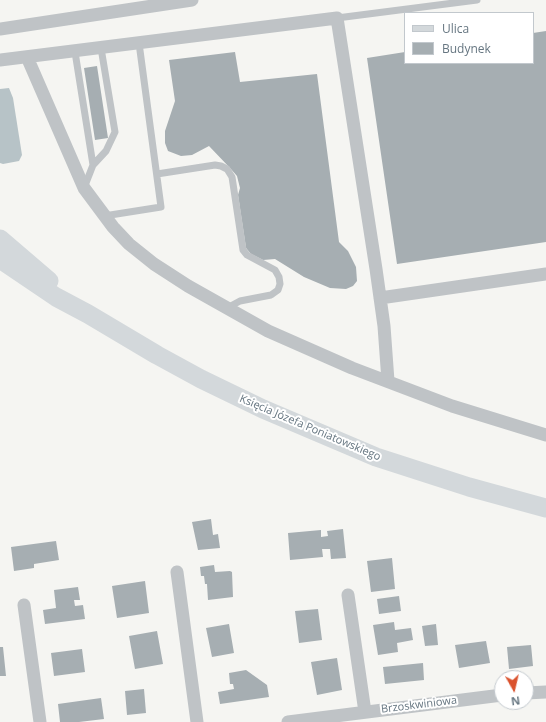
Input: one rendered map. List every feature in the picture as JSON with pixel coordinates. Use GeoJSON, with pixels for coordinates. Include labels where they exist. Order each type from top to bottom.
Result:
{"type":"FeatureCollection","features":[{"type":"Feature","properties":{"kind":"main road","name":"Księcia Józefa Poniatowskiego"},"geometry":{"type":"LineString","coordinates":[[0,239],[88,314]]}},
{"type":"Feature","properties":{"kind":"main road","name":"Księcia Józefa Poniatowskiego"},"geometry":{"type":"LineString","coordinates":[[0,259],[56,297],[201,379],[329,438],[416,470],[469,487],[546,508]]}},
{"type":"Feature","properties":{"kind":"street"},"geometry":{"type":"LineString","coordinates":[[0,29],[192,0]]}},
{"type":"Feature","properties":{"kind":"street"},"geometry":{"type":"LineString","coordinates":[[0,60],[75,52],[337,18],[380,298],[388,381]]}},
{"type":"Feature","properties":{"kind":"street"},"geometry":{"type":"LineString","coordinates":[[27,57],[84,188],[104,216],[126,241],[154,264],[268,331],[388,381],[486,418],[546,435]]}},
{"type":"Feature","properties":{"kind":"street"},"geometry":{"type":"LineString","coordinates":[[380,298],[546,274]]}},
{"type":"Feature","properties":{"kind":"street"},"geometry":{"type":"LineString","coordinates":[[177,572],[197,722]]}},
{"type":"Feature","properties":{"kind":"street"},"geometry":{"type":"LineString","coordinates":[[348,595],[365,712]]}},
{"type":"Feature","properties":{"kind":"street"},"geometry":{"type":"LineString","coordinates":[[24,605],[40,722]]}},
{"type":"Feature","properties":{"kind":"street"},"geometry":{"type":"LineString","coordinates":[[534,693],[546,692]]}},
{"type":"Feature","properties":{"kind":"street","name":"Brzoskwiniowa"},"geometry":{"type":"LineString","coordinates":[[288,722],[494,697]]}},
{"type":"Feature","properties":{"kind":"lane"},"geometry":{"type":"LineString","coordinates":[[337,18],[477,0]]}},
{"type":"Feature","properties":{"kind":"lane"},"geometry":{"type":"LineString","coordinates":[[104,216],[161,207],[139,43]]}},
{"type":"Feature","properties":{"kind":"lane"},"geometry":{"type":"LineString","coordinates":[[84,188],[93,165],[106,151],[115,132],[101,48]]}},
{"type":"Feature","properties":{"kind":"lane"},"geometry":{"type":"LineString","coordinates":[[75,52],[93,165]]}},
{"type":"Feature","properties":{"kind":"lane"},"geometry":{"type":"LineString","coordinates":[[157,174],[221,166],[227,169],[232,177],[246,256],[274,270],[279,277],[280,284],[278,290],[271,295],[240,301],[227,308]]}},
{"type":"Feature","properties":{"kind":"shaded area"},"geometry":{"type":"Polygon","coordinates":[[[9,88],[13,98],[22,155],[19,161],[3,164],[0,163],[0,89],[9,88]]]}},
{"type":"Feature","properties":{"kind":"building"},"geometry":{"type":"Polygon","coordinates":[[[546,31],[546,242],[397,264],[367,58],[404,52],[404,64],[534,64],[534,33],[546,31]]]}},
{"type":"Feature","properties":{"kind":"building"},"geometry":{"type":"Polygon","coordinates":[[[235,52],[240,82],[317,74],[339,242],[348,251],[356,267],[357,281],[353,286],[346,289],[330,288],[304,277],[275,259],[263,260],[251,254],[246,248],[238,195],[240,188],[237,176],[209,146],[192,155],[181,156],[168,151],[165,143],[165,131],[175,101],[169,60],[235,52]]]}},
{"type":"Feature","properties":{"kind":"building"},"geometry":{"type":"Polygon","coordinates":[[[97,66],[108,138],[95,140],[84,68],[97,66]]]}},
{"type":"Feature","properties":{"kind":"building"},"geometry":{"type":"Polygon","coordinates":[[[211,519],[213,535],[218,534],[220,548],[198,550],[192,522],[211,519]]]}},
{"type":"Feature","properties":{"kind":"building"},"geometry":{"type":"Polygon","coordinates":[[[343,529],[346,558],[331,559],[330,549],[322,549],[323,557],[290,560],[288,533],[321,530],[321,537],[328,536],[327,531],[343,529]]]}},
{"type":"Feature","properties":{"kind":"building"},"geometry":{"type":"Polygon","coordinates":[[[56,541],[59,560],[34,564],[34,568],[14,571],[11,547],[56,541]]]}},
{"type":"Feature","properties":{"kind":"building"},"geometry":{"type":"Polygon","coordinates":[[[392,558],[395,589],[371,592],[367,561],[392,558]]]}},
{"type":"Feature","properties":{"kind":"building"},"geometry":{"type":"Polygon","coordinates":[[[214,565],[215,572],[232,572],[233,597],[208,600],[207,584],[205,584],[204,576],[201,576],[200,567],[214,565]]]}},
{"type":"Feature","properties":{"kind":"building"},"geometry":{"type":"Polygon","coordinates":[[[145,581],[149,613],[117,618],[112,586],[145,581]]]}},
{"type":"Feature","properties":{"kind":"building"},"geometry":{"type":"Polygon","coordinates":[[[78,587],[80,600],[74,600],[75,606],[83,605],[85,619],[45,624],[43,610],[56,608],[54,590],[78,587]]]}},
{"type":"Feature","properties":{"kind":"building"},"geometry":{"type":"Polygon","coordinates":[[[399,596],[401,611],[379,614],[377,599],[399,596]]]}},
{"type":"Feature","properties":{"kind":"building"},"geometry":{"type":"Polygon","coordinates":[[[318,609],[322,640],[299,643],[295,611],[318,609]]]}},
{"type":"Feature","properties":{"kind":"building"},"geometry":{"type":"Polygon","coordinates":[[[394,622],[395,630],[411,628],[413,640],[397,643],[398,652],[378,655],[373,625],[394,622]]]}},
{"type":"Feature","properties":{"kind":"building"},"geometry":{"type":"Polygon","coordinates":[[[229,624],[234,653],[212,657],[206,628],[229,624]]]}},
{"type":"Feature","properties":{"kind":"building"},"geometry":{"type":"Polygon","coordinates":[[[436,624],[438,645],[425,646],[422,626],[436,624]]]}},
{"type":"Feature","properties":{"kind":"building"},"geometry":{"type":"Polygon","coordinates":[[[157,631],[163,664],[135,669],[129,636],[157,631]]]}},
{"type":"Feature","properties":{"kind":"building"},"geometry":{"type":"Polygon","coordinates":[[[486,641],[490,663],[459,668],[455,645],[486,641]]]}},
{"type":"Feature","properties":{"kind":"building"},"geometry":{"type":"Polygon","coordinates":[[[531,645],[533,666],[509,669],[507,647],[531,645]]]}},
{"type":"Feature","properties":{"kind":"building"},"geometry":{"type":"Polygon","coordinates":[[[0,647],[3,647],[6,676],[0,676],[0,647]]]}},
{"type":"Feature","properties":{"kind":"building"},"geometry":{"type":"Polygon","coordinates":[[[82,649],[85,672],[54,676],[51,653],[82,649]]]}},
{"type":"Feature","properties":{"kind":"building"},"geometry":{"type":"Polygon","coordinates":[[[337,658],[342,690],[317,695],[311,662],[337,658]]]}},
{"type":"Feature","properties":{"kind":"building"},"geometry":{"type":"Polygon","coordinates":[[[423,663],[424,680],[385,684],[383,667],[423,663]]]}},
{"type":"Feature","properties":{"kind":"building"},"geometry":{"type":"Polygon","coordinates":[[[246,670],[267,685],[269,697],[220,704],[218,692],[234,689],[233,684],[230,684],[229,673],[246,670]]]}},
{"type":"Feature","properties":{"kind":"building"},"geometry":{"type":"Polygon","coordinates":[[[144,689],[146,713],[127,715],[125,691],[144,689]]]}},
{"type":"Feature","properties":{"kind":"building"},"geometry":{"type":"Polygon","coordinates":[[[101,698],[104,719],[79,722],[60,722],[58,704],[101,698]]]}}]}
